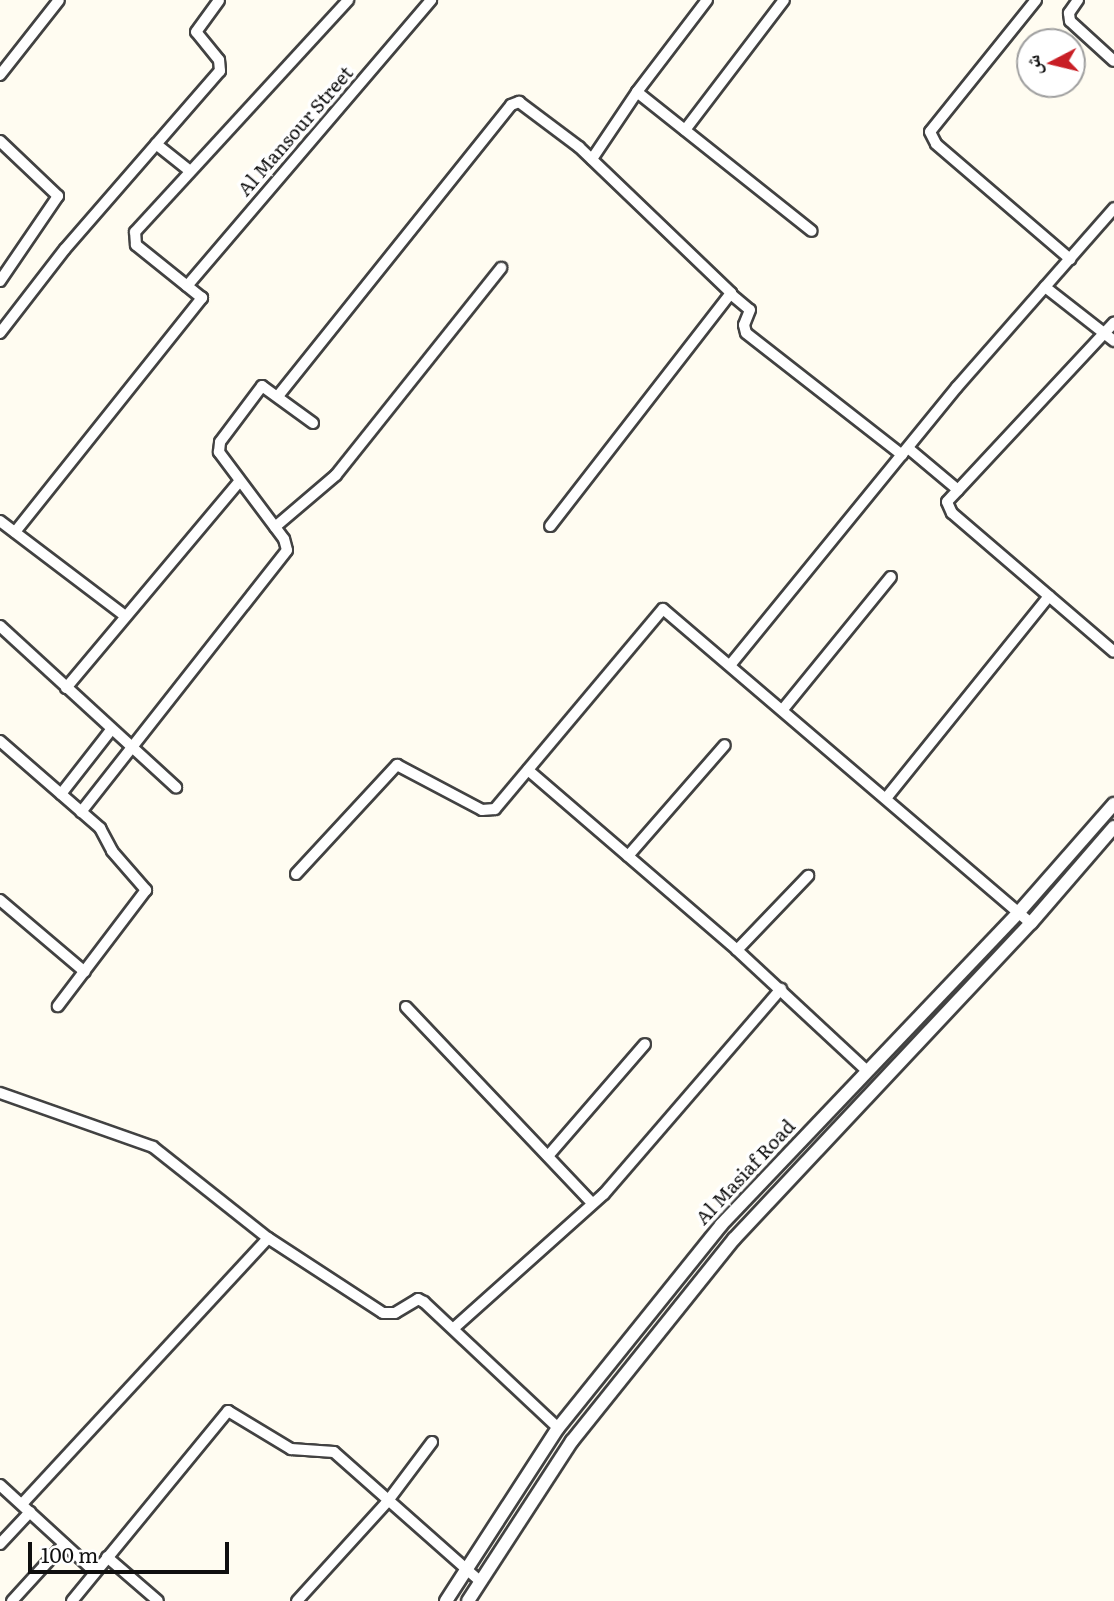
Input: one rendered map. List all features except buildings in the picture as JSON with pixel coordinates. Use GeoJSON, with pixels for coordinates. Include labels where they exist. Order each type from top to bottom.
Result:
{"type":"FeatureCollection","features":[{"type":"Feature","properties":{"kind":"street"},"geometry":{"type":"LineString","coordinates":[[0,75],[59,0]]}},
{"type":"Feature","properties":{"kind":"street"},"geometry":{"type":"LineString","coordinates":[[0,333],[221,68],[195,32],[219,0]]}},
{"type":"Feature","properties":{"kind":"street"},"geometry":{"type":"LineString","coordinates":[[15,532],[202,298],[133,239],[190,172],[348,0]]}},
{"type":"Feature","properties":{"kind":"street","name":"Al Mansour Street"},"geometry":{"type":"LineString","coordinates":[[187,286],[431,0]]}},
{"type":"Feature","properties":{"kind":"street"},"geometry":{"type":"LineString","coordinates":[[592,159],[637,92],[707,0]]}},
{"type":"Feature","properties":{"kind":"street"},"geometry":{"type":"LineString","coordinates":[[685,130],[784,0]]}},
{"type":"Feature","properties":{"kind":"street"},"geometry":{"type":"LineString","coordinates":[[1036,0],[930,132],[936,144],[1070,259]]}},
{"type":"Feature","properties":{"kind":"street"},"geometry":{"type":"LineString","coordinates":[[1078,0],[1070,21],[1114,61]]}},
{"type":"Feature","properties":{"kind":"street"},"geometry":{"type":"LineString","coordinates":[[637,92],[812,230]]}},
{"type":"Feature","properties":{"kind":"street"},"geometry":{"type":"LineString","coordinates":[[278,396],[513,103],[522,103],[592,159],[750,310],[744,325],[746,333],[958,490]]}},
{"type":"Feature","properties":{"kind":"street"},"geometry":{"type":"LineString","coordinates":[[0,141],[58,196],[0,281]]}},
{"type":"Feature","properties":{"kind":"street"},"geometry":{"type":"LineString","coordinates":[[156,144],[190,172]]}},
{"type":"Feature","properties":{"kind":"street"},"geometry":{"type":"LineString","coordinates":[[732,664],[905,452],[1114,208]]}},
{"type":"Feature","properties":{"kind":"street"},"geometry":{"type":"LineString","coordinates":[[275,527],[336,475],[501,268]]}},
{"type":"Feature","properties":{"kind":"street"},"geometry":{"type":"LineString","coordinates":[[1045,287],[1114,341]]}},
{"type":"Feature","properties":{"kind":"street"},"geometry":{"type":"LineString","coordinates":[[550,526],[732,295]]}},
{"type":"Feature","properties":{"kind":"street"},"geometry":{"type":"LineString","coordinates":[[1114,323],[947,502],[952,513],[1114,652]]}},
{"type":"Feature","properties":{"kind":"street"},"geometry":{"type":"LineString","coordinates":[[81,812],[287,550],[275,527],[240,481],[218,444],[259,388],[268,387],[313,423]]}},
{"type":"Feature","properties":{"kind":"street"},"geometry":{"type":"LineString","coordinates":[[66,688],[124,615],[240,481]]}},
{"type":"Feature","properties":{"kind":"street"},"geometry":{"type":"LineString","coordinates":[[0,521],[124,615]]}},
{"type":"Feature","properties":{"kind":"street"},"geometry":{"type":"LineString","coordinates":[[784,708],[891,577]]}},
{"type":"Feature","properties":{"kind":"street"},"geometry":{"type":"LineString","coordinates":[[887,797],[1049,596]]}},
{"type":"Feature","properties":{"kind":"street"},"geometry":{"type":"LineString","coordinates":[[296,874],[397,765],[487,812],[495,809],[660,611],[671,612],[1031,923]]}},
{"type":"Feature","properties":{"kind":"street"},"geometry":{"type":"LineString","coordinates":[[0,626],[176,787]]}},
{"type":"Feature","properties":{"kind":"street"},"geometry":{"type":"LineString","coordinates":[[61,794],[111,730]]}},
{"type":"Feature","properties":{"kind":"street"},"geometry":{"type":"LineString","coordinates":[[0,741],[106,834],[111,851],[146,890],[58,1006]]}},
{"type":"Feature","properties":{"kind":"street"},"geometry":{"type":"LineString","coordinates":[[628,856],[725,745]]}},
{"type":"Feature","properties":{"kind":"street"},"geometry":{"type":"LineString","coordinates":[[528,770],[781,989],[867,1071]]}},
{"type":"Feature","properties":{"kind":"street","name":"Al Masiaf Road"},"geometry":{"type":"LineString","coordinates":[[446,1601],[558,1428],[721,1225],[1019,912],[1114,804]]}},
{"type":"Feature","properties":{"kind":"street","name":"Al Masiaf Road"},"geometry":{"type":"LineString","coordinates":[[468,1601],[572,1441],[734,1239],[1031,923],[1114,827]]}},
{"type":"Feature","properties":{"kind":"street"},"geometry":{"type":"LineString","coordinates":[[737,950],[808,876]]}},
{"type":"Feature","properties":{"kind":"street"},"geometry":{"type":"LineString","coordinates":[[0,900],[85,972]]}},
{"type":"Feature","properties":{"kind":"street"},"geometry":{"type":"LineString","coordinates":[[454,1328],[592,1203],[781,989]]}},
{"type":"Feature","properties":{"kind":"street"},"geometry":{"type":"LineString","coordinates":[[406,1007],[592,1203]]}},
{"type":"Feature","properties":{"kind":"street"},"geometry":{"type":"LineString","coordinates":[[548,1156],[645,1044]]}},
{"type":"Feature","properties":{"kind":"street"},"geometry":{"type":"LineString","coordinates":[[0,1093],[153,1147],[268,1238],[383,1313],[395,1313],[418,1299],[454,1328],[558,1428]]}},
{"type":"Feature","properties":{"kind":"street"},"geometry":{"type":"LineString","coordinates":[[0,1544],[26,1508],[268,1238]]}},
{"type":"Feature","properties":{"kind":"street"},"geometry":{"type":"LineString","coordinates":[[72,1601],[229,1411],[292,1449],[334,1452],[387,1502],[481,1582]]}},
{"type":"Feature","properties":{"kind":"street"},"geometry":{"type":"LineString","coordinates":[[297,1601],[387,1502],[432,1442]]}},
{"type":"Feature","properties":{"kind":"street"},"geometry":{"type":"LineString","coordinates":[[0,1485],[95,1572]]}},
{"type":"Feature","properties":{"kind":"street"},"geometry":{"type":"LineString","coordinates":[[12,1601],[64,1544]]}},
{"type":"Feature","properties":{"kind":"street"},"geometry":{"type":"LineString","coordinates":[[107,1557],[158,1601]]}}]}
